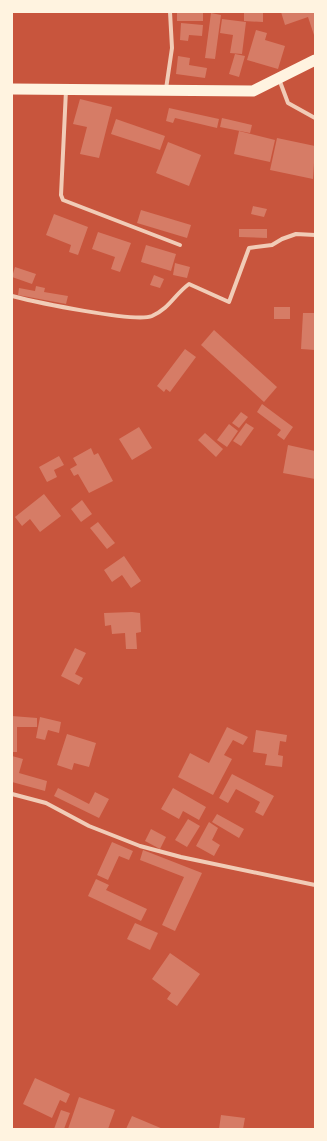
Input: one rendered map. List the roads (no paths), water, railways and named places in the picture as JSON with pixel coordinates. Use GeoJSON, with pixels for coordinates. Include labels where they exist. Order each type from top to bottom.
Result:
{"type":"FeatureCollection","features":[{"type":"Feature","properties":{"kind":"highway"},"geometry":{"type":"LineString","coordinates":[[12,89],[66,88],[165,91],[253,91],[315,60]]}},
{"type":"Feature","properties":{"kind":"street"},"geometry":{"type":"LineString","coordinates":[[165,91],[172,48],[170,12]]}},
{"type":"Feature","properties":{"kind":"street"},"geometry":{"type":"LineString","coordinates":[[279,79],[288,103],[315,118]]}},
{"type":"Feature","properties":{"kind":"street"},"geometry":{"type":"LineString","coordinates":[[66,88],[61,195],[63,200],[180,245]]}},
{"type":"Feature","properties":{"kind":"street"},"geometry":{"type":"LineString","coordinates":[[12,296],[128,317],[150,317],[166,308],[189,284],[229,302],[249,248],[272,245],[282,239],[296,234],[315,235]]}},
{"type":"Feature","properties":{"kind":"street"},"geometry":{"type":"LineString","coordinates":[[12,794],[46,803],[89,826],[140,846],[181,857],[315,885]]}}]}
